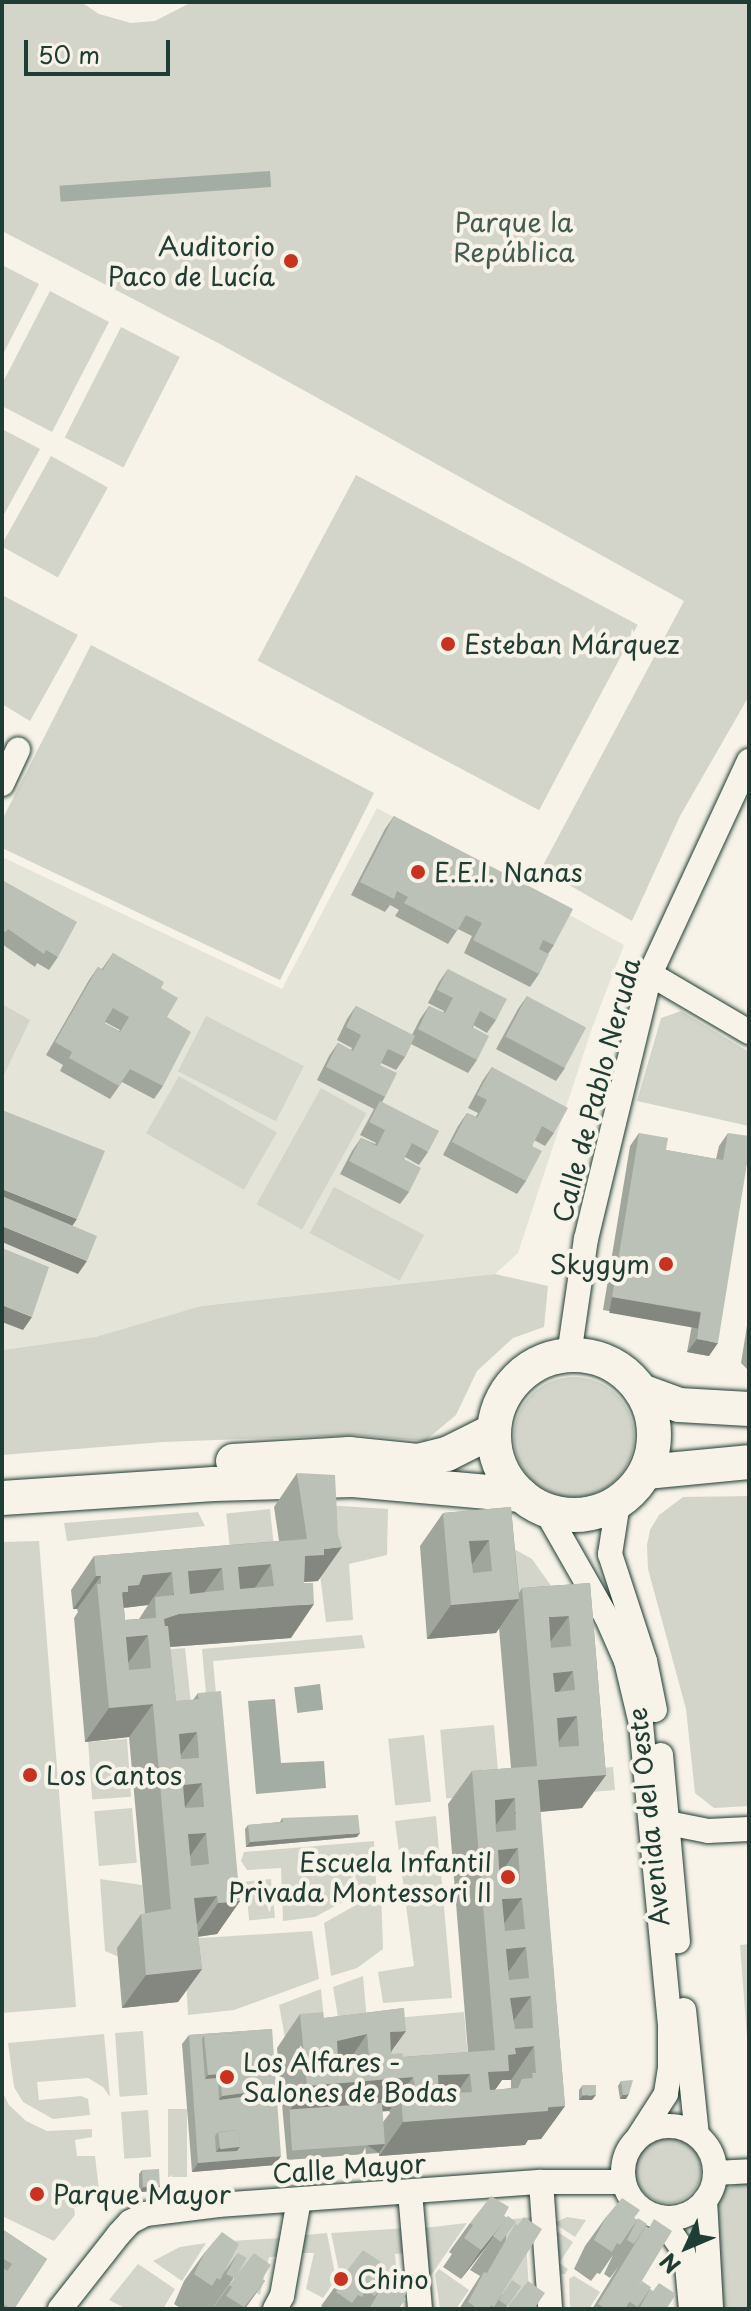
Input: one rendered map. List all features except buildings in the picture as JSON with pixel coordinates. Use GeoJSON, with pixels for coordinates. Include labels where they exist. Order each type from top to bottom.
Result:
{"type":"FeatureCollection","features":[{"type":"Feature","properties":{"kind":"street"},"geometry":{"type":"LineString","coordinates":[[2,784],[18,750]]}},
{"type":"Feature","properties":{"kind":"street","name":"Calle de Pablo Neruda"},"geometry":{"type":"LineString","coordinates":[[569,1355],[586,1239],[650,974],[747,767]]}},
{"type":"Feature","properties":{"kind":"street"},"geometry":{"type":"LineString","coordinates":[[650,974],[749,1032]]}},
{"type":"Feature","properties":{"kind":"street"},"geometry":{"type":"LineString","coordinates":[[2,1498],[214,1484],[353,1480],[533,1503],[583,1514],[618,1503],[646,1472],[653,1452],[654,1431],[650,1410],[641,1391],[622,1371],[597,1358],[569,1355],[546,1359],[526,1370],[509,1388],[497,1410],[493,1431],[500,1466],[533,1503]]}},
{"type":"Feature","properties":{"kind":"street"},"geometry":{"type":"LineString","coordinates":[[641,1391],[679,1405],[749,1409]]}},
{"type":"Feature","properties":{"kind":"street"},"geometry":{"type":"LineString","coordinates":[[2,1476],[349,1454],[418,1461],[447,1454],[493,1431]]}},
{"type":"Feature","properties":{"kind":"street"},"geometry":{"type":"LineString","coordinates":[[646,1472],[749,1462]]}},
{"type":"Feature","properties":{"kind":"street","name":"Avenida del Oeste"},"geometry":{"type":"LineString","coordinates":[[533,1503],[607,1618],[626,1661],[641,1724],[670,2024],[670,2068],[666,2094],[632,2146]]}},
{"type":"Feature","properties":{"kind":"street","name":"Avenida del Oeste"},"geometry":{"type":"LineString","coordinates":[[618,1503],[610,1554],[645,1661],[657,1723],[697,2135]]}},
{"type":"Feature","properties":{"kind":"street"},"geometry":{"type":"LineString","coordinates":[[668,1823],[708,1831],[749,1829]]}},
{"type":"Feature","properties":{"kind":"street"},"geometry":{"type":"LineString","coordinates":[[691,2309],[687,2265],[682,2249],[660,2217],[637,2205],[624,2182],[632,2146],[649,2130],[672,2125],[697,2135],[713,2157],[715,2173],[705,2200],[711,2309]]}},
{"type":"Feature","properties":{"kind":"street","name":"Calle Mayor"},"geometry":{"type":"LineString","coordinates":[[541,2182],[591,2171],[632,2146]]}},
{"type":"Feature","properties":{"kind":"street"},"geometry":{"type":"LineString","coordinates":[[715,2173],[749,2171]]}},
{"type":"Feature","properties":{"kind":"street"},"geometry":{"type":"LineString","coordinates":[[541,2182],[550,2309]]}},
{"type":"Feature","properties":{"kind":"street","name":"Calle Mayor"},"geometry":{"type":"LineString","coordinates":[[65,2308],[130,2222],[146,2214],[541,2182],[624,2182]]}},
{"type":"Feature","properties":{"kind":"street"},"geometry":{"type":"LineString","coordinates":[[410,2192],[420,2309]]}},
{"type":"Feature","properties":{"kind":"street"},"geometry":{"type":"LineString","coordinates":[[275,2309],[282,2296],[299,2200]]}},
{"type":"Feature","properties":{"kind":"street"},"geometry":{"type":"LineString","coordinates":[[660,2217],[685,2215],[705,2200]]}},
{"type":"Feature","properties":{"kind":"shaded area"},"geometry":{"type":"Polygon","coordinates":[[[270,171],[271,187],[61,202],[60,186],[270,171]]]}},
{"type":"Feature","properties":{"kind":"shaded area"},"geometry":{"type":"Polygon","coordinates":[[[377,808],[624,945],[592,1028],[518,1253],[495,1274],[201,1306],[95,1337],[2,1350],[2,857],[282,989],[377,808]]]}},
{"type":"Feature","properties":{"kind":"shaded area"},"geometry":{"type":"Polygon","coordinates":[[[320,1684],[323,1710],[297,1713],[294,1687],[320,1684]]]}},
{"type":"Feature","properties":{"kind":"shaded area"},"geometry":{"type":"Polygon","coordinates":[[[275,1699],[281,1763],[324,1761],[326,1788],[256,1794],[248,1701],[275,1699]]]}},
{"type":"Feature","properties":{"kind":"green space","name":"Parque la República"},"geometry":{"type":"Polygon","coordinates":[[[2,2],[81,2],[99,14],[131,23],[155,21],[192,2],[749,2],[749,696],[680,816],[632,921],[541,869],[684,601],[220,344],[2,231],[2,2]]]}},
{"type":"Feature","properties":{"kind":"green space"},"geometry":{"type":"Polygon","coordinates":[[[2,265],[39,284],[2,356],[2,265]]]}},
{"type":"Feature","properties":{"kind":"green space"},"geometry":{"type":"Polygon","coordinates":[[[50,291],[109,322],[52,432],[2,406],[2,384],[50,291]]]}},
{"type":"Feature","properties":{"kind":"green space"},"geometry":{"type":"Polygon","coordinates":[[[121,327],[180,357],[124,467],[65,437],[121,327]]]}},
{"type":"Feature","properties":{"kind":"green space"},"geometry":{"type":"Polygon","coordinates":[[[2,429],[40,449],[2,518],[2,429]]]}},
{"type":"Feature","properties":{"kind":"green space"},"geometry":{"type":"Polygon","coordinates":[[[51,456],[108,488],[58,578],[2,547],[51,456]]]}},
{"type":"Feature","properties":{"kind":"green space","name":"Esteban Márquez"},"geometry":{"type":"Polygon","coordinates":[[[356,475],[638,625],[539,810],[257,660],[356,475]]]}},
{"type":"Feature","properties":{"kind":"green space"},"geometry":{"type":"Polygon","coordinates":[[[2,595],[78,635],[30,721],[2,704],[2,595]]]}},
{"type":"Feature","properties":{"kind":"green space"},"geometry":{"type":"Polygon","coordinates":[[[91,645],[374,793],[280,980],[2,848],[2,820],[91,645]]]}},
{"type":"Feature","properties":{"kind":"green space"},"geometry":{"type":"Polygon","coordinates":[[[2,1004],[30,1020],[3,1077],[2,1076],[2,1004]]]}},
{"type":"Feature","properties":{"kind":"green space"},"geometry":{"type":"Polygon","coordinates":[[[681,1011],[749,1052],[749,1126],[637,1101],[661,1018],[681,1011]]]}},
{"type":"Feature","properties":{"kind":"green space"},"geometry":{"type":"Polygon","coordinates":[[[206,1016],[304,1066],[276,1121],[178,1071],[206,1016]]]}},
{"type":"Feature","properties":{"kind":"green space"},"geometry":{"type":"Polygon","coordinates":[[[179,1076],[277,1132],[244,1190],[146,1133],[179,1076]]]}},
{"type":"Feature","properties":{"kind":"green space"},"geometry":{"type":"Polygon","coordinates":[[[321,1088],[366,1113],[302,1230],[257,1204],[321,1088]]]}},
{"type":"Feature","properties":{"kind":"green space"},"geometry":{"type":"Polygon","coordinates":[[[334,1187],[424,1235],[400,1281],[310,1233],[334,1187]]]}},
{"type":"Feature","properties":{"kind":"green space"},"geometry":{"type":"Polygon","coordinates":[[[495,1274],[548,1286],[544,1327],[513,1338],[477,1371],[456,1415],[425,1441],[355,1435],[163,1442],[2,1455],[2,1350],[95,1337],[201,1306],[495,1274]]]}},
{"type":"Feature","properties":{"kind":"green space"},"geometry":{"type":"Polygon","coordinates":[[[574,1377],[597,1381],[617,1394],[630,1414],[634,1437],[630,1460],[617,1480],[597,1493],[574,1497],[551,1493],[531,1480],[518,1460],[514,1437],[518,1414],[531,1394],[551,1381],[574,1377]]]}},
{"type":"Feature","properties":{"kind":"green space"},"geometry":{"type":"Polygon","coordinates":[[[749,1496],[749,1806],[714,1808],[695,1793],[686,1709],[648,1569],[647,1545],[650,1530],[659,1515],[683,1497],[749,1496]]]}},
{"type":"Feature","properties":{"kind":"green space"},"geometry":{"type":"Polygon","coordinates":[[[311,1504],[388,1509],[387,1555],[349,1564],[353,1620],[326,1622],[311,1504]]]}},
{"type":"Feature","properties":{"kind":"green space"},"geometry":{"type":"Polygon","coordinates":[[[270,1509],[276,1567],[232,1571],[226,1514],[270,1509]]]}},
{"type":"Feature","properties":{"kind":"green space"},"geometry":{"type":"Polygon","coordinates":[[[198,1512],[205,1526],[67,1541],[64,1523],[198,1512]]]}},
{"type":"Feature","properties":{"kind":"green space"},"geometry":{"type":"Polygon","coordinates":[[[491,1536],[532,1559],[571,1614],[500,1618],[491,1536]]]}},
{"type":"Feature","properties":{"kind":"green space","name":"Los Cantos"},"geometry":{"type":"Polygon","coordinates":[[[39,1541],[76,2007],[2,2013],[2,1542],[39,1541]]]}},
{"type":"Feature","properties":{"kind":"green space"},"geometry":{"type":"Polygon","coordinates":[[[362,1635],[365,1648],[213,1661],[227,1815],[217,1817],[202,1649],[362,1635]]]}},
{"type":"Feature","properties":{"kind":"green space"},"geometry":{"type":"Polygon","coordinates":[[[185,1648],[193,1724],[175,1726],[140,1652],[185,1648]]]}},
{"type":"Feature","properties":{"kind":"green space"},"geometry":{"type":"Polygon","coordinates":[[[494,1725],[500,1794],[446,1798],[440,1730],[494,1725]]]}},
{"type":"Feature","properties":{"kind":"green space"},"geometry":{"type":"Polygon","coordinates":[[[424,1735],[431,1802],[395,1805],[388,1739],[424,1735]]]}},
{"type":"Feature","properties":{"kind":"green space"},"geometry":{"type":"Polygon","coordinates":[[[127,1739],[131,1797],[92,1800],[88,1742],[127,1739]]]}},
{"type":"Feature","properties":{"kind":"green space"},"geometry":{"type":"Polygon","coordinates":[[[613,1767],[615,1790],[581,1793],[579,1770],[613,1767]]]}},
{"type":"Feature","properties":{"kind":"green space"},"geometry":{"type":"Polygon","coordinates":[[[132,1808],[137,1863],[99,1866],[94,1811],[132,1808]]]}},
{"type":"Feature","properties":{"kind":"green space"},"geometry":{"type":"Polygon","coordinates":[[[436,1816],[452,1998],[383,2003],[378,1972],[414,1966],[395,1821],[436,1816]]]}},
{"type":"Feature","properties":{"kind":"green space"},"geometry":{"type":"Polygon","coordinates":[[[374,1841],[376,1884],[315,1917],[283,1921],[281,1868],[247,1870],[241,1861],[244,1852],[374,1841]]]}},
{"type":"Feature","properties":{"kind":"green space"},"geometry":{"type":"Polygon","coordinates":[[[100,1879],[142,1885],[148,1943],[119,1957],[105,1951],[100,1879]]]}},
{"type":"Feature","properties":{"kind":"green space"},"geometry":{"type":"Polygon","coordinates":[[[271,1879],[275,1918],[249,1921],[245,1882],[271,1879]]]}},
{"type":"Feature","properties":{"kind":"green space"},"geometry":{"type":"Polygon","coordinates":[[[381,1891],[383,1949],[357,1968],[331,1976],[324,1923],[381,1891]]]}},
{"type":"Feature","properties":{"kind":"green space"},"geometry":{"type":"Polygon","coordinates":[[[312,1931],[319,1979],[234,2010],[188,2015],[184,1939],[312,1931]]]}},
{"type":"Feature","properties":{"kind":"green space"},"geometry":{"type":"Polygon","coordinates":[[[749,1944],[749,2037],[747,2037],[740,1945],[749,1944]]]}},
{"type":"Feature","properties":{"kind":"green space"},"geometry":{"type":"Polygon","coordinates":[[[363,1976],[368,2032],[341,2035],[333,1987],[363,1976]]]}},
{"type":"Feature","properties":{"kind":"green space"},"geometry":{"type":"Polygon","coordinates":[[[321,1989],[326,2040],[286,2043],[279,2005],[321,1989]]]}},
{"type":"Feature","properties":{"kind":"green space"},"geometry":{"type":"Polygon","coordinates":[[[464,2012],[470,2083],[384,2090],[377,2020],[464,2012]]]}},
{"type":"Feature","properties":{"kind":"green space"},"geometry":{"type":"Polygon","coordinates":[[[143,2031],[147,2095],[120,2097],[115,2033],[143,2031]]]}},
{"type":"Feature","properties":{"kind":"green space"},"geometry":{"type":"Polygon","coordinates":[[[104,2034],[110,2097],[103,2087],[88,2078],[37,2082],[39,2100],[81,2096],[88,2099],[90,2115],[53,2119],[23,2102],[14,2087],[8,2043],[104,2034]]]}},
{"type":"Feature","properties":{"kind":"green space","name":"Parque Mayor"},"geometry":{"type":"Polygon","coordinates":[[[2,2091],[9,2105],[26,2121],[47,2131],[92,2129],[92,2137],[75,2140],[77,2156],[95,2156],[99,2190],[72,2191],[75,2215],[54,2241],[2,2216],[2,2091]]]}},
{"type":"Feature","properties":{"kind":"green space"},"geometry":{"type":"Polygon","coordinates":[[[168,2109],[187,2109],[187,2177],[168,2177],[168,2109]]]}},
{"type":"Feature","properties":{"kind":"green space"},"geometry":{"type":"Polygon","coordinates":[[[148,2110],[151,2157],[124,2159],[121,2112],[148,2110]]]}},
{"type":"Feature","properties":{"kind":"green space"},"geometry":{"type":"Polygon","coordinates":[[[668,2137],[681,2139],[691,2147],[699,2157],[699,2183],[691,2193],[681,2201],[668,2203],[655,2201],[645,2193],[637,2183],[635,2170],[637,2157],[645,2147],[655,2139],[668,2137]]]}},
{"type":"Feature","properties":{"kind":"green space"},"geometry":{"type":"Polygon","coordinates":[[[749,2179],[749,2309],[716,2309],[711,2211],[721,2191],[749,2179]]]}},
{"type":"Feature","properties":{"kind":"green space"},"geometry":{"type":"Polygon","coordinates":[[[534,2217],[526,2241],[530,2309],[512,2309],[498,2300],[525,2257],[473,2223],[534,2217]]]}},
{"type":"Feature","properties":{"kind":"green space"},"geometry":{"type":"Polygon","coordinates":[[[567,2217],[586,2220],[575,2237],[554,2223],[567,2217]]]}},
{"type":"Feature","properties":{"kind":"green space"},"geometry":{"type":"Polygon","coordinates":[[[467,2223],[432,2274],[424,2276],[424,2228],[467,2223]]]}},
{"type":"Feature","properties":{"kind":"green space"},"geometry":{"type":"Polygon","coordinates":[[[407,2228],[408,2253],[395,2254],[400,2308],[339,2271],[331,2233],[407,2228]]]}},
{"type":"Feature","properties":{"kind":"green space"},"geometry":{"type":"Polygon","coordinates":[[[552,2228],[573,2242],[559,2263],[568,2269],[565,2274],[555,2274],[552,2228]]]}},
{"type":"Feature","properties":{"kind":"green space"},"geometry":{"type":"Polygon","coordinates":[[[327,2233],[336,2279],[323,2298],[306,2289],[314,2253],[300,2253],[305,2235],[327,2233]]]}},
{"type":"Feature","properties":{"kind":"green space"},"geometry":{"type":"Polygon","coordinates":[[[282,2238],[283,2256],[269,2257],[260,2295],[204,2259],[213,2242],[282,2238]]]}},
{"type":"Feature","properties":{"kind":"green space"},"geometry":{"type":"Polygon","coordinates":[[[206,2243],[182,2281],[153,2261],[180,2247],[206,2243]]]}},
{"type":"Feature","properties":{"kind":"green space"},"geometry":{"type":"Polygon","coordinates":[[[138,2264],[175,2289],[163,2309],[127,2309],[109,2300],[138,2264]]]}},
{"type":"Feature","properties":{"kind":"green space"},"geometry":{"type":"Polygon","coordinates":[[[439,2269],[469,2290],[456,2309],[440,2309],[435,2274],[439,2269]]]}},
{"type":"Feature","properties":{"kind":"green space"},"geometry":{"type":"Polygon","coordinates":[[[574,2276],[600,2292],[589,2309],[570,2309],[569,2279],[574,2276]]]}},
{"type":"Feature","properties":{"kind":"place","name":"Auditorio Paco de Lucía"},"geometry":{"type":"Point","coordinates":[291,261]}},
{"type":"Feature","properties":{"kind":"place","name":"Esteban Márquez"},"geometry":{"type":"Point","coordinates":[448,644]}},
{"type":"Feature","properties":{"kind":"place","name":"E.E.I. Nanas"},"geometry":{"type":"Point","coordinates":[418,872]}},
{"type":"Feature","properties":{"kind":"place","name":"Skygym"},"geometry":{"type":"Point","coordinates":[666,1264]}},
{"type":"Feature","properties":{"kind":"place","name":"Los Cantos"},"geometry":{"type":"Point","coordinates":[30,1775]}},
{"type":"Feature","properties":{"kind":"place","name":"Escuela Infantil Privada Montessori II"},"geometry":{"type":"Point","coordinates":[508,1877]}},
{"type":"Feature","properties":{"kind":"place","name":"Los Alfares - Salones de Bodas"},"geometry":{"type":"Point","coordinates":[227,2077]}},
{"type":"Feature","properties":{"kind":"place","name":"Parque Mayor"},"geometry":{"type":"Point","coordinates":[37,2194]}},
{"type":"Feature","properties":{"kind":"place","name":"Chino"},"geometry":{"type":"Point","coordinates":[341,2279]}}]}
